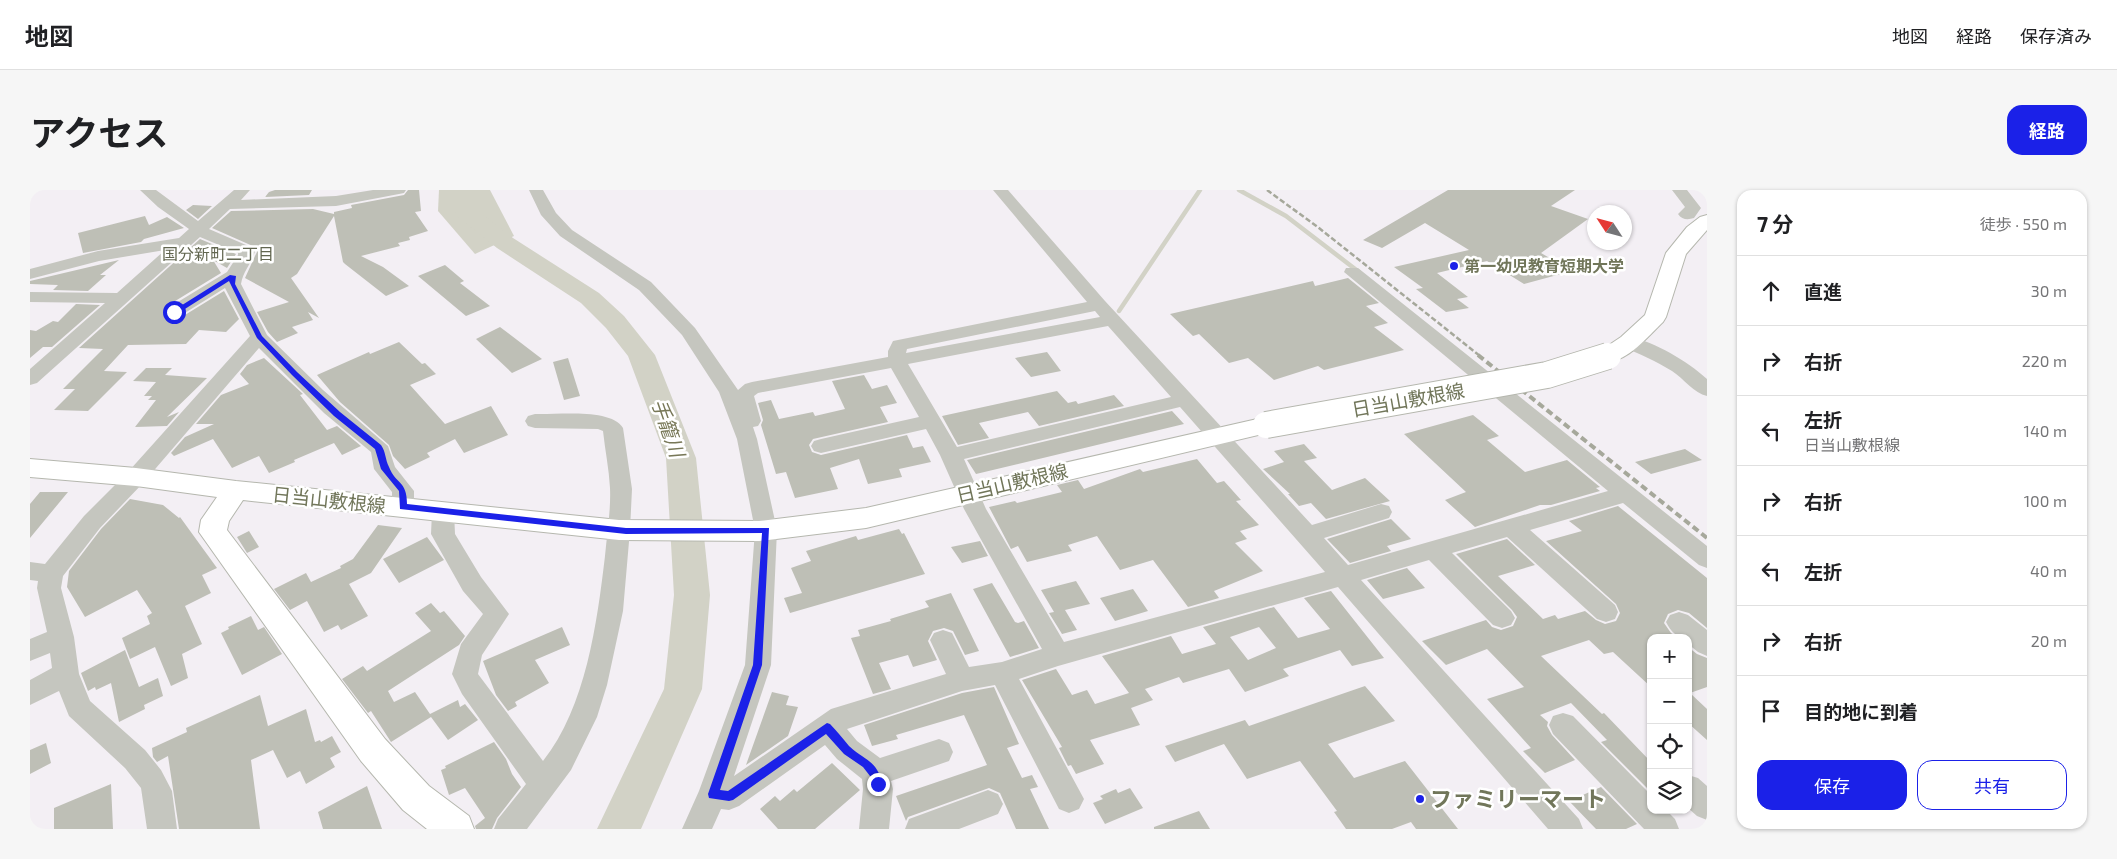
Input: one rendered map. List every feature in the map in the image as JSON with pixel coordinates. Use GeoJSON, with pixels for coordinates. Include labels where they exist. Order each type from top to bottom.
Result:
{"type":"FeatureCollection","features":[{"type":"Feature","properties":{"kind":"main road","name":"日当山敷根線"},"geometry":{"type":"LineString","coordinates":[[30,468],[136,477],[236,490],[623,530],[763,530],[866,518],[1266,425],[1547,375],[1608,356],[1628,342],[1655,317],[1676,253],[1694,231],[1698,218]]}},
{"type":"Feature","properties":{"kind":"main road"},"geometry":{"type":"LineString","coordinates":[[236,490],[214,520],[213,532],[373,750],[416,798],[456,829]]}},
{"type":"Feature","properties":{"kind":"street"},"geometry":{"type":"LineString","coordinates":[[147,190],[163,204],[209,236],[247,250],[246,256],[232,276],[174,312]]}},
{"type":"Feature","properties":{"kind":"street"},"geometry":{"type":"LineString","coordinates":[[30,380],[200,230],[242,190]]}},
{"type":"Feature","properties":{"kind":"street"},"geometry":{"type":"LineString","coordinates":[[225,205],[336,201],[399,190]]}},
{"type":"Feature","properties":{"kind":"street"},"geometry":{"type":"LineString","coordinates":[[536,190],[549,215],[566,233],[645,286],[689,332],[729,392],[747,439],[763,530],[758,665],[713,794],[697,829]]}},
{"type":"Feature","properties":{"kind":"street"},"geometry":{"type":"LineString","coordinates":[[1000,190],[1112,320],[1307,535],[1568,829]]}},
{"type":"Feature","properties":{"kind":"street"},"geometry":{"type":"LineString","coordinates":[[1679,190],[1693,208],[1686,214],[1698,218]]}},
{"type":"Feature","properties":{"kind":"street"},"geometry":{"type":"LineString","coordinates":[[30,274],[98,256],[186,242]]}},
{"type":"Feature","properties":{"kind":"street"},"geometry":{"type":"LineString","coordinates":[[1352,272],[1707,559]]}},
{"type":"Feature","properties":{"kind":"street"},"geometry":{"type":"LineString","coordinates":[[232,276],[232,284],[259,337],[294,374],[381,451],[385,469],[403,491],[403,507]]}},
{"type":"Feature","properties":{"kind":"street"},"geometry":{"type":"LineString","coordinates":[[30,297],[121,298]]}},
{"type":"Feature","properties":{"kind":"street"},"geometry":{"type":"LineString","coordinates":[[1058,655],[975,509],[951,455],[897,362],[897,351],[900,345],[1099,305]]}},
{"type":"Feature","properties":{"kind":"street"},"geometry":{"type":"LineString","coordinates":[[747,439],[755,434],[744,395],[752,388],[1112,320]]}},
{"type":"Feature","properties":{"kind":"street"},"geometry":{"type":"LineString","coordinates":[[162,829],[157,791],[151,779],[136,759],[79,708],[66,674],[61,637],[49,588],[41,572],[136,477],[259,337]]}},
{"type":"Feature","properties":{"kind":"street"},"geometry":{"type":"LineString","coordinates":[[1628,342],[1666,360],[1700,382],[1707,390]]}},
{"type":"Feature","properties":{"kind":"street"},"geometry":{"type":"LineString","coordinates":[[951,455],[1186,400]]}},
{"type":"Feature","properties":{"kind":"street"},"geometry":{"type":"LineString","coordinates":[[509,829],[561,761],[583,717],[594,684],[611,611],[623,530],[621,489],[612,416],[602,422],[535,421]]}},
{"type":"Feature","properties":{"kind":"street"},"geometry":{"type":"LineString","coordinates":[[821,446],[931,421]]}},
{"type":"Feature","properties":{"kind":"street"},"geometry":{"type":"LineString","coordinates":[[713,794],[729,796],[841,718],[962,680],[1002,672],[1626,494]]}},
{"type":"Feature","properties":{"kind":"street"},"geometry":{"type":"LineString","coordinates":[[443,512],[442,534],[472,584],[497,614],[470,652],[464,674],[543,784]]}},
{"type":"Feature","properties":{"kind":"street"},"geometry":{"type":"LineString","coordinates":[[1307,535],[1381,512]]}},
{"type":"Feature","properties":{"kind":"street"},"geometry":{"type":"LineString","coordinates":[[1512,528],[1606,612]]}},
{"type":"Feature","properties":{"kind":"street"},"geometry":{"type":"LineString","coordinates":[[1434,550],[1502,618]]}},
{"type":"Feature","properties":{"kind":"street"},"geometry":{"type":"LineString","coordinates":[[1679,622],[1707,645]]}},
{"type":"Feature","properties":{"kind":"street"},"geometry":{"type":"LineString","coordinates":[[30,650],[61,637]]}},
{"type":"Feature","properties":{"kind":"street"},"geometry":{"type":"LineString","coordinates":[[943,640],[962,680]]}},
{"type":"Feature","properties":{"kind":"street"},"geometry":{"type":"LineString","coordinates":[[1002,672],[1069,799]]}},
{"type":"Feature","properties":{"kind":"street"},"geometry":{"type":"LineString","coordinates":[[30,693],[66,674]]}},
{"type":"Feature","properties":{"kind":"street"},"geometry":{"type":"LineString","coordinates":[[1563,725],[1664,829]]}},
{"type":"Feature","properties":{"kind":"street"},"geometry":{"type":"LineString","coordinates":[[827,728],[847,750],[867,764],[875,773],[878,788],[874,829]]}},
{"type":"Feature","properties":{"kind":"street"},"geometry":{"type":"LineString","coordinates":[[875,773],[939,752]]}},
{"type":"Feature","properties":{"kind":"street"},"geometry":{"type":"LineString","coordinates":[[1692,792],[1707,806]]}},
{"type":"Feature","properties":{"kind":"street"},"geometry":{"type":"LineString","coordinates":[[920,829],[988,804]]}},
{"type":"Feature","properties":{"kind":"shaded area"},"geometry":{"type":"Polygon","coordinates":[[[439,190],[490,190],[514,236],[475,254],[438,211],[439,190]]]}},
{"type":"Feature","properties":{"kind":"building"},"geometry":{"type":"Polygon","coordinates":[[[275,190],[312,190],[309,195],[265,197],[269,192],[275,190]]]}},
{"type":"Feature","properties":{"kind":"building"},"geometry":{"type":"Polygon","coordinates":[[[408,190],[419,190],[421,211],[415,212],[428,231],[409,237],[410,240],[398,243],[400,246],[361,256],[383,267],[409,286],[386,296],[345,264],[343,262],[334,216],[297,274],[291,278],[319,318],[308,312],[313,320],[292,327],[298,333],[277,342],[268,332],[257,312],[289,302],[245,278],[257,252],[255,247],[212,228],[231,211],[313,209],[334,214],[334,212],[352,208],[351,205],[404,195],[408,190]]]}},
{"type":"Feature","properties":{"kind":"building"},"geometry":{"type":"Polygon","coordinates":[[[1448,190],[1575,190],[1551,206],[1587,219],[1541,253],[1572,271],[1524,284],[1487,261],[1437,273],[1468,297],[1457,299],[1469,308],[1446,312],[1416,289],[1423,288],[1394,267],[1469,250],[1425,223],[1382,248],[1363,240],[1448,190]]]}},
{"type":"Feature","properties":{"kind":"building"},"geometry":{"type":"Polygon","coordinates":[[[193,205],[212,206],[198,219],[186,210],[193,205]]]}},
{"type":"Feature","properties":{"kind":"building"},"geometry":{"type":"Polygon","coordinates":[[[145,216],[149,225],[167,217],[184,228],[144,239],[141,242],[83,253],[78,233],[145,216]]]}},
{"type":"Feature","properties":{"kind":"building"},"geometry":{"type":"Polygon","coordinates":[[[200,239],[236,254],[227,268],[213,260],[221,273],[167,306],[164,313],[168,318],[180,318],[224,291],[239,319],[226,332],[199,330],[186,344],[128,345],[104,371],[127,372],[88,411],[54,410],[75,389],[63,389],[103,349],[79,348],[200,239]]]}},
{"type":"Feature","properties":{"kind":"building"},"geometry":{"type":"Polygon","coordinates":[[[119,260],[100,275],[106,275],[88,291],[53,290],[58,285],[30,284],[30,281],[119,260]]]}},
{"type":"Feature","properties":{"kind":"building"},"geometry":{"type":"Polygon","coordinates":[[[445,265],[464,281],[460,283],[490,306],[466,316],[418,276],[445,265]]]}},
{"type":"Feature","properties":{"kind":"building"},"geometry":{"type":"Polygon","coordinates":[[[1348,278],[1379,303],[1366,306],[1388,323],[1374,327],[1404,350],[1324,370],[1318,366],[1274,380],[1248,358],[1229,363],[1199,334],[1193,336],[1170,314],[1313,281],[1315,286],[1348,278]]]}},
{"type":"Feature","properties":{"kind":"building"},"geometry":{"type":"Polygon","coordinates":[[[76,304],[100,305],[52,347],[43,347],[30,358],[30,330],[36,331],[53,321],[58,322],[76,304]]]}},
{"type":"Feature","properties":{"kind":"building"},"geometry":{"type":"Polygon","coordinates":[[[500,327],[542,359],[512,373],[476,339],[500,327]]]}},
{"type":"Feature","properties":{"kind":"building"},"geometry":{"type":"Polygon","coordinates":[[[399,342],[422,364],[425,363],[436,374],[410,385],[445,424],[491,406],[508,435],[464,453],[455,439],[427,453],[430,457],[405,469],[393,456],[389,445],[340,402],[317,375],[369,352],[370,354],[399,342]]]}},
{"type":"Feature","properties":{"kind":"building"},"geometry":{"type":"Polygon","coordinates":[[[1047,352],[1061,371],[1031,377],[1015,358],[1047,352]]]}},
{"type":"Feature","properties":{"kind":"building"},"geometry":{"type":"Polygon","coordinates":[[[264,358],[303,394],[300,395],[327,430],[337,426],[361,446],[342,455],[334,443],[269,473],[259,456],[232,468],[213,439],[174,456],[171,453],[185,437],[214,424],[196,424],[221,395],[249,384],[240,374],[247,365],[264,358]]]}},
{"type":"Feature","properties":{"kind":"building"},"geometry":{"type":"Polygon","coordinates":[[[568,358],[580,396],[564,400],[553,362],[568,358]]]}},
{"type":"Feature","properties":{"kind":"building"},"geometry":{"type":"Polygon","coordinates":[[[146,368],[172,368],[165,375],[207,378],[167,417],[179,412],[167,426],[135,427],[156,400],[148,400],[152,396],[144,396],[156,382],[133,381],[146,368]]]}},
{"type":"Feature","properties":{"kind":"building"},"geometry":{"type":"Polygon","coordinates":[[[864,375],[872,389],[887,385],[897,403],[880,407],[888,422],[813,439],[809,445],[812,452],[821,455],[907,435],[913,448],[923,446],[931,462],[899,469],[902,477],[868,484],[859,459],[830,468],[838,489],[795,498],[786,472],[776,474],[761,425],[763,420],[758,403],[771,400],[779,419],[813,412],[815,416],[845,409],[832,381],[864,375]]]}},
{"type":"Feature","properties":{"kind":"building"},"geometry":{"type":"Polygon","coordinates":[[[1057,391],[1068,403],[1076,401],[1078,404],[1114,395],[1124,406],[1039,426],[1028,412],[979,423],[989,438],[958,445],[942,416],[1057,391]]]}},
{"type":"Feature","properties":{"kind":"building"},"geometry":{"type":"Polygon","coordinates":[[[1172,411],[1184,424],[976,474],[967,460],[1172,411]]]}},
{"type":"Feature","properties":{"kind":"building"},"geometry":{"type":"Polygon","coordinates":[[[1473,415],[1499,436],[1487,440],[1525,472],[1567,460],[1600,487],[1596,488],[1600,491],[1551,505],[1540,505],[1475,527],[1445,500],[1466,492],[1404,434],[1473,415]]]}},
{"type":"Feature","properties":{"kind":"building"},"geometry":{"type":"Polygon","coordinates":[[[1304,444],[1317,458],[1304,461],[1332,490],[1365,478],[1390,501],[1326,519],[1311,503],[1299,506],[1288,494],[1290,494],[1263,469],[1284,462],[1274,451],[1304,444]]]}},
{"type":"Feature","properties":{"kind":"building"},"geometry":{"type":"Polygon","coordinates":[[[1685,449],[1702,460],[1651,474],[1635,462],[1685,449]]]}},
{"type":"Feature","properties":{"kind":"building"},"geometry":{"type":"Polygon","coordinates":[[[1197,459],[1217,483],[1224,481],[1241,500],[1236,501],[1259,525],[1240,531],[1247,539],[1235,543],[1263,571],[1214,591],[1219,598],[1188,607],[1153,560],[1120,570],[1097,536],[1068,545],[1072,551],[1027,562],[1018,546],[1011,549],[989,507],[1015,501],[1017,503],[1062,492],[1057,485],[1078,480],[1084,489],[1140,469],[1143,472],[1197,459]]]}},
{"type":"Feature","properties":{"kind":"building"},"geometry":{"type":"Polygon","coordinates":[[[40,492],[68,492],[30,538],[30,504],[40,492]]]}},
{"type":"Feature","properties":{"kind":"building"},"geometry":{"type":"Polygon","coordinates":[[[130,499],[163,505],[180,517],[217,568],[202,575],[211,593],[185,606],[202,644],[182,654],[188,678],[171,686],[155,647],[130,659],[122,638],[150,624],[147,616],[152,613],[137,590],[85,617],[67,587],[69,571],[101,529],[130,499]]]}},
{"type":"Feature","properties":{"kind":"building"},"geometry":{"type":"Polygon","coordinates":[[[1618,506],[1707,578],[1707,628],[1689,613],[1678,610],[1668,614],[1664,623],[1672,634],[1647,634],[1647,683],[1613,652],[1604,654],[1589,640],[1541,656],[1602,714],[1604,713],[1647,758],[1647,788],[1601,742],[1607,740],[1571,703],[1540,715],[1548,722],[1547,726],[1552,735],[1575,760],[1545,773],[1523,751],[1531,748],[1487,699],[1524,687],[1487,649],[1446,665],[1422,641],[1486,620],[1492,627],[1501,630],[1513,626],[1517,617],[1512,610],[1456,554],[1507,539],[1535,565],[1498,576],[1543,619],[1555,615],[1558,619],[1585,611],[1596,620],[1605,624],[1616,621],[1620,613],[1616,604],[1546,541],[1582,531],[1569,521],[1618,506]]]}},
{"type":"Feature","properties":{"kind":"building"},"geometry":{"type":"Polygon","coordinates":[[[1391,519],[1411,539],[1387,546],[1391,551],[1350,563],[1327,539],[1391,519]]]}},
{"type":"Feature","properties":{"kind":"building"},"geometry":{"type":"Polygon","coordinates":[[[378,525],[402,528],[371,573],[349,584],[368,616],[341,630],[338,625],[324,632],[307,601],[290,610],[274,589],[306,573],[311,582],[341,568],[340,566],[353,559],[378,525]]]}},
{"type":"Feature","properties":{"kind":"building"},"geometry":{"type":"Polygon","coordinates":[[[899,529],[902,534],[904,533],[925,574],[790,613],[784,598],[802,593],[791,568],[811,561],[806,551],[856,536],[858,540],[899,529]]]}},
{"type":"Feature","properties":{"kind":"building"},"geometry":{"type":"Polygon","coordinates":[[[249,531],[259,547],[247,553],[237,537],[249,531]]]}},
{"type":"Feature","properties":{"kind":"building"},"geometry":{"type":"Polygon","coordinates":[[[427,537],[444,560],[399,583],[383,559],[427,537]]]}},
{"type":"Feature","properties":{"kind":"building"},"geometry":{"type":"Polygon","coordinates":[[[980,541],[988,556],[962,563],[951,547],[980,541]]]}},
{"type":"Feature","properties":{"kind":"building"},"geometry":{"type":"Polygon","coordinates":[[[1407,568],[1425,588],[1383,599],[1367,580],[1407,568]]]}},
{"type":"Feature","properties":{"kind":"building"},"geometry":{"type":"Polygon","coordinates":[[[1076,581],[1090,604],[1065,610],[1077,630],[1062,634],[1049,613],[1054,612],[1041,590],[1076,581]]]}},
{"type":"Feature","properties":{"kind":"building"},"geometry":{"type":"Polygon","coordinates":[[[992,583],[1015,622],[1024,621],[1039,648],[1010,657],[973,589],[992,583]]]}},
{"type":"Feature","properties":{"kind":"building"},"geometry":{"type":"Polygon","coordinates":[[[1133,589],[1148,611],[1115,621],[1100,598],[1133,589]]]}},
{"type":"Feature","properties":{"kind":"building"},"geometry":{"type":"Polygon","coordinates":[[[1331,591],[1384,658],[1352,666],[1340,650],[1283,669],[1289,676],[1245,692],[1229,669],[1183,683],[1179,677],[1145,689],[1153,700],[1131,708],[1140,725],[1090,740],[1104,764],[1076,774],[1071,765],[1068,766],[1059,748],[1062,747],[1022,680],[1056,669],[1072,695],[1087,690],[1095,704],[1129,693],[1102,656],[1171,636],[1182,654],[1216,644],[1203,627],[1274,607],[1298,638],[1330,629],[1304,598],[1331,591]],[[1259,627],[1230,637],[1248,660],[1276,648],[1259,627]]]}},
{"type":"Feature","properties":{"kind":"building"},"geometry":{"type":"Polygon","coordinates":[[[951,593],[979,651],[965,655],[953,631],[944,628],[933,631],[928,641],[937,660],[913,667],[908,655],[879,663],[891,689],[873,694],[851,638],[860,636],[858,630],[891,621],[890,619],[929,607],[925,601],[951,593]]]}},
{"type":"Feature","properties":{"kind":"building"},"geometry":{"type":"Polygon","coordinates":[[[431,603],[440,613],[444,611],[465,636],[459,645],[388,691],[394,702],[415,692],[430,714],[458,700],[460,707],[465,704],[478,720],[448,740],[431,717],[391,742],[371,711],[368,713],[342,679],[363,666],[367,671],[431,631],[415,613],[431,603]]]}},
{"type":"Feature","properties":{"kind":"building"},"geometry":{"type":"Polygon","coordinates":[[[251,616],[258,630],[264,627],[282,654],[242,675],[221,633],[229,629],[228,627],[251,616]]]}},
{"type":"Feature","properties":{"kind":"building"},"geometry":{"type":"Polygon","coordinates":[[[562,627],[570,645],[535,660],[549,683],[515,702],[517,706],[508,711],[496,695],[483,661],[562,627]]]}},
{"type":"Feature","properties":{"kind":"building"},"geometry":{"type":"Polygon","coordinates":[[[125,650],[139,687],[158,678],[163,696],[144,705],[145,709],[119,722],[111,683],[96,690],[95,687],[88,691],[81,673],[125,650]]]}},
{"type":"Feature","properties":{"kind":"building"},"geometry":{"type":"Polygon","coordinates":[[[1692,650],[1707,658],[1707,687],[1692,692],[1692,650]]]}},
{"type":"Feature","properties":{"kind":"building"},"geometry":{"type":"Polygon","coordinates":[[[1365,686],[1395,721],[1328,744],[1354,778],[1405,761],[1458,829],[1416,829],[1411,822],[1392,829],[1346,829],[1334,812],[1337,811],[1300,761],[1247,779],[1224,744],[1175,762],[1165,746],[1245,720],[1249,726],[1365,686]]]}},
{"type":"Feature","properties":{"kind":"building"},"geometry":{"type":"Polygon","coordinates":[[[994,687],[1019,744],[1007,748],[1022,778],[1032,775],[1038,787],[1030,789],[1049,829],[1016,829],[1000,793],[989,788],[908,817],[906,821],[896,796],[987,765],[964,715],[896,735],[898,739],[872,746],[864,725],[962,693],[994,687]]]}},
{"type":"Feature","properties":{"kind":"building"},"geometry":{"type":"Polygon","coordinates":[[[772,692],[789,696],[786,705],[798,707],[788,736],[746,765],[772,692]]]}},
{"type":"Feature","properties":{"kind":"building"},"geometry":{"type":"Polygon","coordinates":[[[260,695],[268,726],[306,709],[315,742],[320,740],[321,742],[332,736],[341,752],[330,758],[335,767],[306,784],[300,771],[287,778],[273,750],[251,760],[260,829],[179,829],[168,756],[157,762],[153,757],[152,748],[187,732],[186,728],[260,695]]]}},
{"type":"Feature","properties":{"kind":"building"},"geometry":{"type":"Polygon","coordinates":[[[1692,695],[1707,709],[1707,740],[1692,727],[1692,695]]]}},
{"type":"Feature","properties":{"kind":"building"},"geometry":{"type":"Polygon","coordinates":[[[494,742],[506,759],[512,774],[521,787],[497,818],[492,829],[476,829],[475,826],[485,818],[465,788],[449,795],[441,770],[446,768],[445,766],[494,742]]]}},
{"type":"Feature","properties":{"kind":"building"},"geometry":{"type":"Polygon","coordinates":[[[46,743],[51,763],[30,774],[30,750],[46,743]]]}},
{"type":"Feature","properties":{"kind":"building"},"geometry":{"type":"Polygon","coordinates":[[[832,763],[860,790],[815,829],[778,829],[760,809],[775,796],[780,801],[794,789],[797,792],[832,763]]]}},
{"type":"Feature","properties":{"kind":"building"},"geometry":{"type":"Polygon","coordinates":[[[111,784],[113,829],[54,829],[54,808],[111,784]]]}},
{"type":"Feature","properties":{"kind":"building"},"geometry":{"type":"Polygon","coordinates":[[[367,786],[382,829],[323,829],[318,812],[367,786]]]}},
{"type":"Feature","properties":{"kind":"building"},"geometry":{"type":"Polygon","coordinates":[[[1601,787],[1637,824],[1626,829],[1596,829],[1569,801],[1601,787]]]}},
{"type":"Feature","properties":{"kind":"building"},"geometry":{"type":"Polygon","coordinates":[[[1130,788],[1143,808],[1105,824],[1093,803],[1103,799],[1100,796],[1116,789],[1118,793],[1130,788]]]}},
{"type":"Feature","properties":{"kind":"building"},"geometry":{"type":"Polygon","coordinates":[[[1199,811],[1210,829],[1154,829],[1154,827],[1199,811]]]}},
{"type":"Feature","properties":{"kind":"waterway","name":"手籠川"},"geometry":{"type":"LineString","coordinates":[[466,190],[466,212],[505,243],[590,298],[615,322],[641,355],[681,458],[692,595],[683,689],[639,789],[619,829]]}},
{"type":"Feature","properties":{"kind":"waterway"},"geometry":{"type":"LineString","coordinates":[[1119,311],[1200,190]]}},
{"type":"Feature","properties":{"kind":"waterway"},"geometry":{"type":"LineString","coordinates":[[1239,190],[1286,216],[1359,272]]}},
{"type":"Feature","properties":{"kind":"railway"},"geometry":{"type":"LineString","coordinates":[[1267,190],[1319,228],[1480,356]]}},
{"type":"Feature","properties":{"kind":"railway"},"geometry":{"type":"LineString","coordinates":[[1478,355],[1707,538]]}},
{"type":"Feature","properties":{"kind":"place","name":"第一幼児教育短期大学"},"geometry":{"type":"Point","coordinates":[1454,266]}},
{"type":"Feature","properties":{"kind":"place","name":"ファミリーマート"},"geometry":{"type":"Point","coordinates":[1420,799]}},
{"type":"Feature","properties":{"kind":"district","name":"国分新町二丁目"},"geometry":{"type":"Point","coordinates":[218,254]}},
{"type":"Feature","properties":{"kind":"route"},"geometry":{"type":"LineString","coordinates":[[174,312],[232,276],[232,284],[246,308],[259,337],[294,374],[381,451],[385,469],[403,491],[403,507],[626,531],[766,530],[758,665],[713,794],[729,796],[827,728],[847,750],[867,764],[875,773],[878,784]]}}]}
